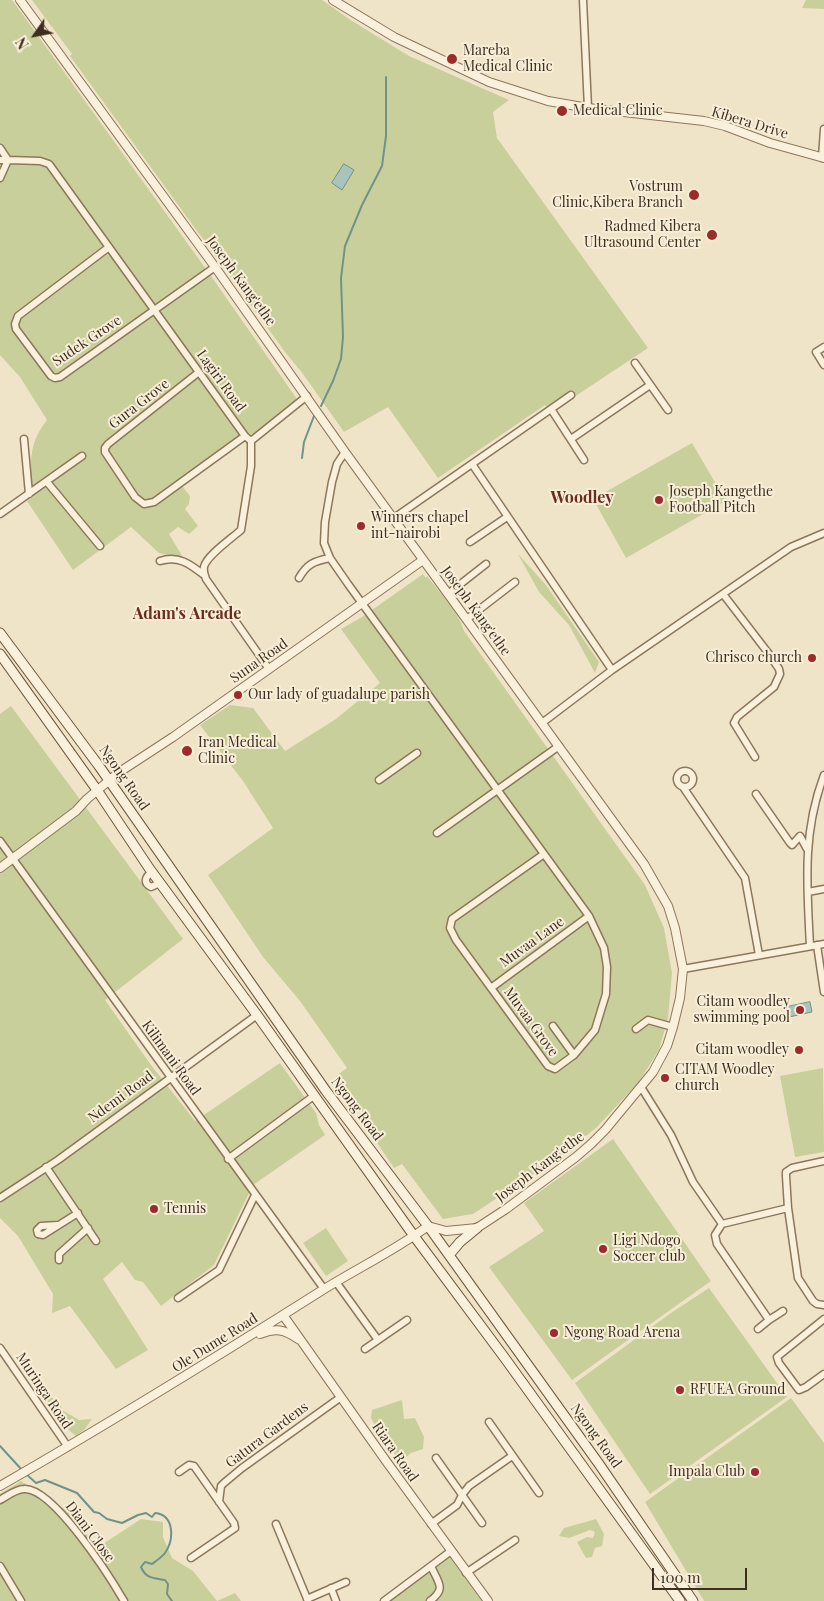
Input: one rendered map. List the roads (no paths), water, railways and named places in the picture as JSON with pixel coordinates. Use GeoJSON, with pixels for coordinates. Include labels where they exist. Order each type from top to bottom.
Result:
{"type":"FeatureCollection","features":[{"type":"Feature","properties":{"kind":"main road","name":"Ngong Road"},"geometry":{"type":"LineString","coordinates":[[0,633],[70,725],[289,1041],[428,1226],[604,1471],[693,1601]]}},
{"type":"Feature","properties":{"kind":"main road","name":"Ngong Road"},"geometry":{"type":"LineString","coordinates":[[0,654],[97,790],[152,872],[680,1601]]}},
{"type":"Feature","properties":{"kind":"main road"},"geometry":{"type":"LineString","coordinates":[[448,1255],[477,1228]]}},
{"type":"Feature","properties":{"kind":"street","name":"Joseph Kang'ethe"},"geometry":{"type":"LineString","coordinates":[[20,0],[215,267],[345,452],[644,864],[668,906],[675,928],[683,969],[680,998],[673,1027],[658,1063],[605,1130],[576,1157],[477,1228]]}},
{"type":"Feature","properties":{"kind":"street","name":"Kibera Drive"},"geometry":{"type":"LineString","coordinates":[[333,0],[390,36],[489,82],[548,101],[588,108],[704,121],[726,126],[770,143],[823,158]]}},
{"type":"Feature","properties":{"kind":"street"},"geometry":{"type":"LineString","coordinates":[[583,0],[588,108]]}},
{"type":"Feature","properties":{"kind":"street"},"geometry":{"type":"LineString","coordinates":[[823,158],[824,129]]}},
{"type":"Feature","properties":{"kind":"street"},"geometry":{"type":"LineString","coordinates":[[0,148],[8,160],[0,178]]}},
{"type":"Feature","properties":{"kind":"street","name":"Lagiri Road"},"geometry":{"type":"LineString","coordinates":[[0,160],[40,161],[49,164],[245,436],[251,441]]}},
{"type":"Feature","properties":{"kind":"street","name":"Sudek Grove"},"geometry":{"type":"LineString","coordinates":[[109,248],[18,316],[16,320],[16,329],[51,376],[55,378],[215,267]]}},
{"type":"Feature","properties":{"kind":"street"},"geometry":{"type":"LineString","coordinates":[[824,346],[816,352],[824,365]]}},
{"type":"Feature","properties":{"kind":"street"},"geometry":{"type":"LineString","coordinates":[[635,362],[668,410]]}},
{"type":"Feature","properties":{"kind":"street","name":"Gura Grove"},"geometry":{"type":"LineString","coordinates":[[199,372],[105,448],[105,452],[135,497],[144,504],[154,502],[245,436]]}},
{"type":"Feature","properties":{"kind":"street"},"geometry":{"type":"LineString","coordinates":[[571,439],[650,385]]}},
{"type":"Feature","properties":{"kind":"street"},"geometry":{"type":"LineString","coordinates":[[394,518],[571,395]]}},
{"type":"Feature","properties":{"kind":"street"},"geometry":{"type":"LineString","coordinates":[[204,575],[203,568],[207,561],[241,530],[251,466],[251,441],[307,396]]}},
{"type":"Feature","properties":{"kind":"street"},"geometry":{"type":"LineString","coordinates":[[551,409],[584,460]]}},
{"type":"Feature","properties":{"kind":"street"},"geometry":{"type":"LineString","coordinates":[[24,439],[28,494]]}},
{"type":"Feature","properties":{"kind":"street"},"geometry":{"type":"LineString","coordinates":[[345,452],[337,464],[325,522],[324,543],[330,558],[544,854]]}},
{"type":"Feature","properties":{"kind":"street"},"geometry":{"type":"LineString","coordinates":[[0,514],[82,456]]}},
{"type":"Feature","properties":{"kind":"street"},"geometry":{"type":"LineString","coordinates":[[472,464],[612,670]]}},
{"type":"Feature","properties":{"kind":"street"},"geometry":{"type":"LineString","coordinates":[[47,482],[100,546]]}},
{"type":"Feature","properties":{"kind":"street"},"geometry":{"type":"LineString","coordinates":[[470,542],[507,517]]}},
{"type":"Feature","properties":{"kind":"street"},"geometry":{"type":"LineString","coordinates":[[542,723],[612,670],[791,547],[824,533]]}},
{"type":"Feature","properties":{"kind":"street"},"geometry":{"type":"LineString","coordinates":[[160,561],[175,558],[204,575],[269,669]]}},
{"type":"Feature","properties":{"kind":"street"},"geometry":{"type":"LineString","coordinates":[[299,578],[304,568],[312,562],[330,558]]}},
{"type":"Feature","properties":{"kind":"street","name":"Suna Road"},"geometry":{"type":"LineString","coordinates":[[0,868],[76,811],[108,781],[423,560]]}},
{"type":"Feature","properties":{"kind":"street"},"geometry":{"type":"LineString","coordinates":[[449,593],[486,564]]}},
{"type":"Feature","properties":{"kind":"street"},"geometry":{"type":"LineString","coordinates":[[466,619],[515,582]]}},
{"type":"Feature","properties":{"kind":"street"},"geometry":{"type":"LineString","coordinates":[[723,594],[769,654],[779,669],[780,674],[774,687],[737,717],[734,722],[755,757]]}},
{"type":"Feature","properties":{"kind":"street"},"geometry":{"type":"LineString","coordinates":[[436,833],[559,746]]}},
{"type":"Feature","properties":{"kind":"street"},"geometry":{"type":"LineString","coordinates":[[378,780],[417,753]]}},
{"type":"Feature","properties":{"kind":"street"},"geometry":{"type":"LineString","coordinates":[[824,775],[817,796],[807,849],[808,892],[824,992]]}},
{"type":"Feature","properties":{"kind":"street"},"geometry":{"type":"LineString","coordinates":[[683,787],[746,878],[758,955]]}},
{"type":"Feature","properties":{"kind":"street"},"geometry":{"type":"LineString","coordinates":[[756,794],[790,843],[792,845],[800,836],[807,849]]}},
{"type":"Feature","properties":{"kind":"street","name":"Kilimani Road"},"geometry":{"type":"LineString","coordinates":[[0,841],[228,1159],[324,1289]]}},
{"type":"Feature","properties":{"kind":"street","name":"Muvaa Grove"},"geometry":{"type":"LineString","coordinates":[[544,854],[589,916],[604,948],[607,967],[606,994],[595,1030],[574,1055],[554,1069],[550,1068],[452,934],[450,928],[451,921],[544,854]]}},
{"type":"Feature","properties":{"kind":"street"},"geometry":{"type":"LineString","coordinates":[[808,892],[824,889]]}},
{"type":"Feature","properties":{"kind":"street","name":"Muvaa Lane"},"geometry":{"type":"LineString","coordinates":[[491,988],[589,916]]}},
{"type":"Feature","properties":{"kind":"street"},"geometry":{"type":"LineString","coordinates":[[683,969],[817,945]]}},
{"type":"Feature","properties":{"kind":"street","name":"Ndemi Road"},"geometry":{"type":"LineString","coordinates":[[0,1198],[46,1168],[257,1015]]}},
{"type":"Feature","properties":{"kind":"street"},"geometry":{"type":"LineString","coordinates":[[636,1029],[648,1020],[673,1027]]}},
{"type":"Feature","properties":{"kind":"street"},"geometry":{"type":"LineString","coordinates":[[553,1026],[574,1055]]}},
{"type":"Feature","properties":{"kind":"street"},"geometry":{"type":"LineString","coordinates":[[640,1087],[671,1135],[693,1182],[722,1224]]}},
{"type":"Feature","properties":{"kind":"street"},"geometry":{"type":"LineString","coordinates":[[228,1159],[314,1095]]}},
{"type":"Feature","properties":{"kind":"street"},"geometry":{"type":"LineString","coordinates":[[824,1161],[792,1168],[786,1172],[788,1208],[798,1278],[813,1302],[824,1305]]}},
{"type":"Feature","properties":{"kind":"street"},"geometry":{"type":"LineString","coordinates":[[46,1168],[96,1241]]}},
{"type":"Feature","properties":{"kind":"street"},"geometry":{"type":"LineString","coordinates":[[178,1298],[219,1270],[255,1196]]}},
{"type":"Feature","properties":{"kind":"street"},"geometry":{"type":"LineString","coordinates":[[770,1320],[718,1244],[715,1235],[722,1224],[788,1208]]}},
{"type":"Feature","properties":{"kind":"street"},"geometry":{"type":"LineString","coordinates":[[58,1225],[78,1213]]}},
{"type":"Feature","properties":{"kind":"street"},"geometry":{"type":"LineString","coordinates":[[428,1226],[446,1231],[477,1228]]}},
{"type":"Feature","properties":{"kind":"street","name":"Ole Dume Road"},"geometry":{"type":"LineString","coordinates":[[0,1486],[68,1447],[428,1226]]}},
{"type":"Feature","properties":{"kind":"street"},"geometry":{"type":"LineString","coordinates":[[59,1260],[59,1254],[88,1228]]}},
{"type":"Feature","properties":{"kind":"street"},"geometry":{"type":"LineString","coordinates":[[336,1282],[378,1340]]}},
{"type":"Feature","properties":{"kind":"street"},"geometry":{"type":"LineString","coordinates":[[758,1329],[783,1310]]}},
{"type":"Feature","properties":{"kind":"street","name":"Riara Road"},"geometry":{"type":"LineString","coordinates":[[283,1315],[430,1524],[488,1601]]}},
{"type":"Feature","properties":{"kind":"street"},"geometry":{"type":"LineString","coordinates":[[824,1319],[777,1357],[779,1363],[799,1390],[824,1374]]}},
{"type":"Feature","properties":{"kind":"street"},"geometry":{"type":"LineString","coordinates":[[365,1349],[407,1320]]}},
{"type":"Feature","properties":{"kind":"street"},"geometry":{"type":"LineString","coordinates":[[249,1337],[273,1330],[283,1330],[303,1344]]}},
{"type":"Feature","properties":{"kind":"street","name":"Muringa Road"},"geometry":{"type":"LineString","coordinates":[[0,1348],[68,1447]]}},
{"type":"Feature","properties":{"kind":"street","name":"Gatura Gardens"},"geometry":{"type":"LineString","coordinates":[[219,1502],[222,1486],[230,1478],[341,1397]]}},
{"type":"Feature","properties":{"kind":"street"},"geometry":{"type":"LineString","coordinates":[[488,1422],[539,1493]]}},
{"type":"Feature","properties":{"kind":"street"},"geometry":{"type":"LineString","coordinates":[[430,1524],[457,1505],[469,1486],[512,1456]]}},
{"type":"Feature","properties":{"kind":"street"},"geometry":{"type":"LineString","coordinates":[[436,1458],[482,1523]]}},
{"type":"Feature","properties":{"kind":"street"},"geometry":{"type":"LineString","coordinates":[[179,1472],[189,1465],[194,1466],[234,1523],[235,1528],[191,1558]]}},
{"type":"Feature","properties":{"kind":"street","name":"Diani Close"},"geometry":{"type":"LineString","coordinates":[[0,1500],[26,1488],[46,1498],[68,1519],[124,1601]]}},
{"type":"Feature","properties":{"kind":"street"},"geometry":{"type":"LineString","coordinates":[[276,1524],[308,1600],[346,1582]]}},
{"type":"Feature","properties":{"kind":"street"},"geometry":{"type":"LineString","coordinates":[[466,1573],[515,1540]]}},
{"type":"Feature","properties":{"kind":"street"},"geometry":{"type":"LineString","coordinates":[[384,1601],[451,1551]]}},
{"type":"Feature","properties":{"kind":"street"},"geometry":{"type":"LineString","coordinates":[[0,1566],[21,1601]]}},
{"type":"Feature","properties":{"kind":"street"},"geometry":{"type":"LineString","coordinates":[[430,1601],[439,1594],[440,1590],[431,1566]]}},
{"type":"Feature","properties":{"kind":"street"},"geometry":{"type":"LineString","coordinates":[[331,1588],[336,1601]]}},
{"type":"Feature","properties":{"kind":"water"},"geometry":{"type":"Polygon","coordinates":[[[344,164],[354,170],[342,190],[332,183],[344,164]]]}},
{"type":"Feature","properties":{"kind":"water","name":"Citam woodley swimming pool"},"geometry":{"type":"Polygon","coordinates":[[[810,1002],[812,1012],[789,1017],[787,1007],[810,1002]]]}},
{"type":"Feature","properties":{"kind":"waterway"},"geometry":{"type":"LineString","coordinates":[[321,406],[341,359],[343,337],[341,278],[345,246],[362,205],[382,166],[386,136],[386,77]]}},
{"type":"Feature","properties":{"kind":"waterway"},"geometry":{"type":"LineString","coordinates":[[302,458],[304,442],[314,416]]}},
{"type":"Feature","properties":{"kind":"waterway"},"geometry":{"type":"LineString","coordinates":[[0,1446],[22,1470]]}},
{"type":"Feature","properties":{"kind":"waterway"},"geometry":{"type":"LineString","coordinates":[[25,1473],[36,1483],[45,1480],[77,1493],[94,1512],[107,1519],[122,1523],[146,1513],[152,1517],[155,1513],[166,1518],[171,1529],[168,1548],[152,1564],[145,1562],[141,1567],[148,1576],[165,1580],[168,1584],[167,1594],[172,1601]]}},
{"type":"Feature","properties":{"kind":"place","name":"Mareba Medical Clinic"},"geometry":{"type":"Point","coordinates":[452,59]}},
{"type":"Feature","properties":{"kind":"place","name":"Medical Clinic"},"geometry":{"type":"Point","coordinates":[562,111]}},
{"type":"Feature","properties":{"kind":"place","name":"Vostrum Clinic,Kibera Branch"},"geometry":{"type":"Point","coordinates":[694,195]}},
{"type":"Feature","properties":{"kind":"place","name":"Radmed Kibera Ultrasound Center"},"geometry":{"type":"Point","coordinates":[712,235]}},
{"type":"Feature","properties":{"kind":"place","name":"Joseph Kangethe Football Pitch"},"geometry":{"type":"Point","coordinates":[659,500]}},
{"type":"Feature","properties":{"kind":"place","name":"Winners chapel int-nairobi"},"geometry":{"type":"Point","coordinates":[361,526]}},
{"type":"Feature","properties":{"kind":"place","name":"Chrisco church"},"geometry":{"type":"Point","coordinates":[812,658]}},
{"type":"Feature","properties":{"kind":"place","name":"Our lady of guadalupe parish"},"geometry":{"type":"Point","coordinates":[238,695]}},
{"type":"Feature","properties":{"kind":"place","name":"Iran Medical Clinic"},"geometry":{"type":"Point","coordinates":[187,751]}},
{"type":"Feature","properties":{"kind":"place","name":"Citam woodley swimming pool"},"geometry":{"type":"Point","coordinates":[800,1010]}},
{"type":"Feature","properties":{"kind":"place","name":"Citam woodley"},"geometry":{"type":"Point","coordinates":[799,1050]}},
{"type":"Feature","properties":{"kind":"place","name":"CITAM Woodley church"},"geometry":{"type":"Point","coordinates":[665,1078]}},
{"type":"Feature","properties":{"kind":"place","name":"Tennis"},"geometry":{"type":"Point","coordinates":[154,1209]}},
{"type":"Feature","properties":{"kind":"place","name":"Ligi Ndogo Soccer club"},"geometry":{"type":"Point","coordinates":[603,1249]}},
{"type":"Feature","properties":{"kind":"place","name":"Ngong Road Arena"},"geometry":{"type":"Point","coordinates":[554,1333]}},
{"type":"Feature","properties":{"kind":"place","name":"RFUEA Ground"},"geometry":{"type":"Point","coordinates":[680,1390]}},
{"type":"Feature","properties":{"kind":"place","name":"Impala Club"},"geometry":{"type":"Point","coordinates":[755,1472]}},
{"type":"Feature","properties":{"kind":"district","name":"Woodley"},"geometry":{"type":"Point","coordinates":[582,498]}},
{"type":"Feature","properties":{"kind":"district","name":"Adam's Arcade"},"geometry":{"type":"Point","coordinates":[187,614]}}]}
